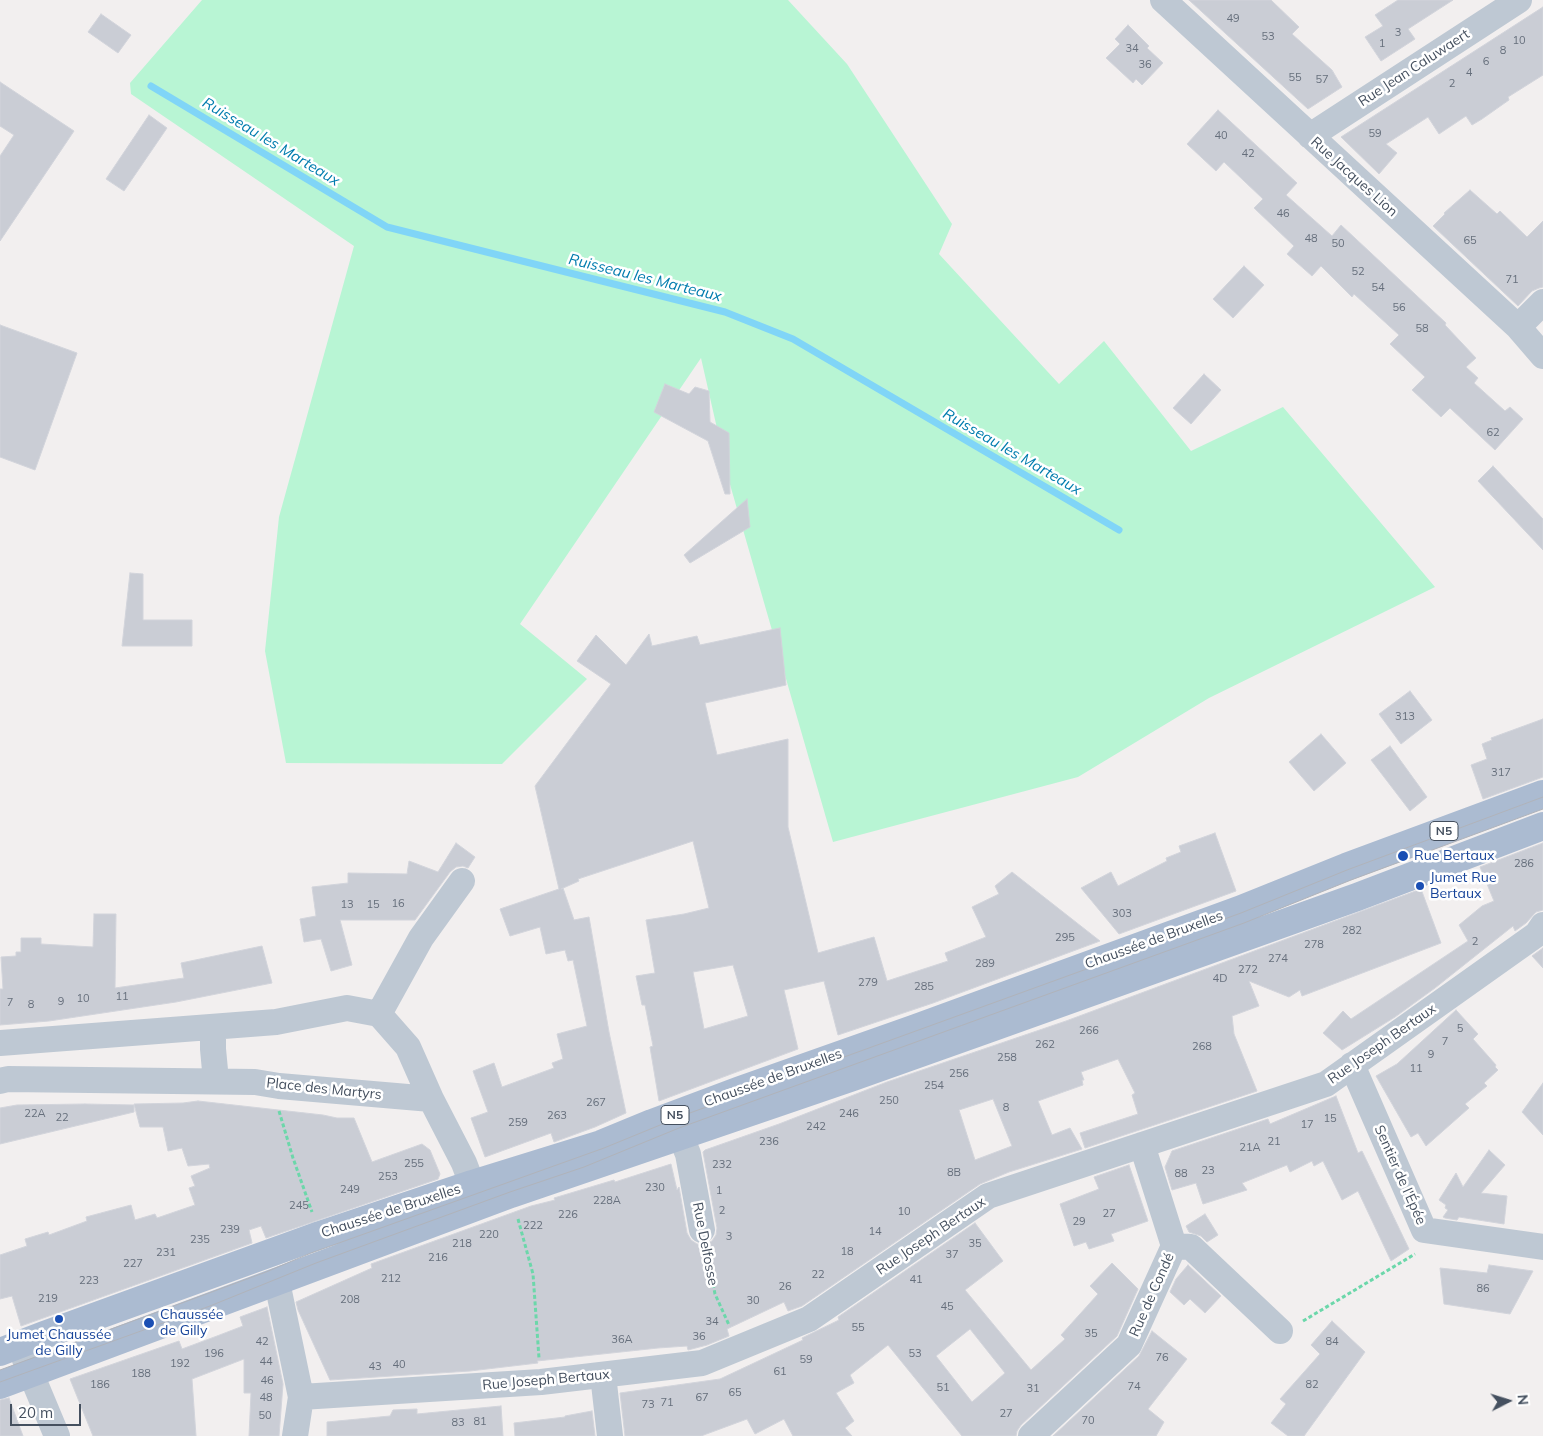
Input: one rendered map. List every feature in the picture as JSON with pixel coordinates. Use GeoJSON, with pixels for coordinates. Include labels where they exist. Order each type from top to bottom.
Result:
{"type":"FeatureCollection","features":[{"type":"Feature","properties":{"kind":"main road","name":"Chaussée de Bruxelles"},"geometry":{"type":"LineString","coordinates":[[10,1349],[320,1235],[472,1184],[586,1150],[740,1090],[1239,910],[1543,794]]}},
{"type":"Feature","properties":{"kind":"main road","name":"Chaussée de Bruxelles"},"geometry":{"type":"LineString","coordinates":[[0,1385],[511,1194],[853,1077],[1357,897],[1543,826]]}},
{"type":"Feature","properties":{"kind":"street","name":"Rue Jacques Lion"},"geometry":{"type":"LineString","coordinates":[[1162,0],[1518,327],[1543,356]]}},
{"type":"Feature","properties":{"kind":"street","name":"Rue Jean Caluwaert"},"geometry":{"type":"LineString","coordinates":[[1310,136],[1519,0]]}},
{"type":"Feature","properties":{"kind":"street"},"geometry":{"type":"LineString","coordinates":[[1518,327],[1543,302]]}},
{"type":"Feature","properties":{"kind":"street"},"geometry":{"type":"LineString","coordinates":[[379,1014],[421,938],[462,881]]}},
{"type":"Feature","properties":{"kind":"street","name":"Rue Joseph Bertaux"},"geometry":{"type":"LineString","coordinates":[[301,1396],[541,1382],[702,1364],[809,1319],[988,1196],[1326,1084],[1537,934],[1543,925]]}},
{"type":"Feature","properties":{"kind":"street"},"geometry":{"type":"LineString","coordinates":[[0,1043],[276,1022],[347,1008],[379,1014],[408,1047],[431,1100],[464,1163],[472,1184]]}},
{"type":"Feature","properties":{"kind":"street"},"geometry":{"type":"LineString","coordinates":[[214,1027],[213,1048],[216,1081]]}},
{"type":"Feature","properties":{"kind":"street"},"geometry":{"type":"LineString","coordinates":[[44,1039],[46,1080]]}},
{"type":"Feature","properties":{"kind":"street","name":"Sentier de l'Épée"},"geometry":{"type":"LineString","coordinates":[[1352,1065],[1424,1230],[1543,1247]]}},
{"type":"Feature","properties":{"kind":"street","name":"Place des Martyrs"},"geometry":{"type":"LineString","coordinates":[[0,1081],[256,1082],[279,1086],[431,1100]]}},
{"type":"Feature","properties":{"kind":"street","name":"Rue Delfosse"},"geometry":{"type":"LineString","coordinates":[[681,1136],[688,1154],[702,1230]]}},
{"type":"Feature","properties":{"kind":"street","name":"Rue de Condé"},"geometry":{"type":"LineString","coordinates":[[1031,1436],[1129,1345],[1174,1246],[1142,1145]]}},
{"type":"Feature","properties":{"kind":"street"},"geometry":{"type":"LineString","coordinates":[[1174,1246],[1191,1247],[1280,1331]]}},
{"type":"Feature","properties":{"kind":"street"},"geometry":{"type":"LineString","coordinates":[[276,1282],[301,1396],[295,1436]]}},
{"type":"Feature","properties":{"kind":"street"},"geometry":{"type":"LineString","coordinates":[[10,1349],[30,1374],[57,1436]]}},
{"type":"Feature","properties":{"kind":"street"},"geometry":{"type":"LineString","coordinates":[[603,1375],[610,1436]]}},
{"type":"Feature","properties":{"kind":"path"},"geometry":{"type":"LineString","coordinates":[[279,1086],[276,1102],[320,1235]]}},
{"type":"Feature","properties":{"kind":"path"},"geometry":{"type":"LineString","coordinates":[[511,1194],[533,1274],[541,1382]]}},
{"type":"Feature","properties":{"kind":"path","name":"Rue Delfosse"},"geometry":{"type":"LineString","coordinates":[[702,1230],[715,1294],[739,1348]]}},
{"type":"Feature","properties":{"kind":"path"},"geometry":{"type":"LineString","coordinates":[[1280,1331],[1289,1330],[1417,1253],[1424,1230]]}},
{"type":"Feature","properties":{"kind":"green space"},"geometry":{"type":"Polygon","coordinates":[[[202,0],[788,0],[847,64],[952,224],[939,254],[1059,384],[1104,341],[1191,451],[1283,407],[1435,587],[1209,698],[1078,777],[833,842],[729,481],[701,358],[520,624],[587,679],[502,764],[286,763],[265,651],[279,517],[354,246],[131,94],[130,83],[202,0]]]}},
{"type":"Feature","properties":{"kind":"building"},"geometry":{"type":"Polygon","coordinates":[[[1189,0],[1271,0],[1299,27],[1292,34],[1332,70],[1342,87],[1308,109],[1189,0]]]}},
{"type":"Feature","properties":{"kind":"building"},"geometry":{"type":"Polygon","coordinates":[[[1398,0],[1453,0],[1408,29],[1415,39],[1381,61],[1365,37],[1383,26],[1375,15],[1398,0]]]}},
{"type":"Feature","properties":{"kind":"building"},"geometry":{"type":"Polygon","coordinates":[[[1543,7],[1543,75],[1508,97],[1509,100],[1482,119],[1472,125],[1466,116],[1439,134],[1428,117],[1386,144],[1397,153],[1379,174],[1341,137],[1543,7]]]}},
{"type":"Feature","properties":{"kind":"building"},"geometry":{"type":"Polygon","coordinates":[[[101,14],[131,35],[118,53],[88,32],[101,14]]]}},
{"type":"Feature","properties":{"kind":"building"},"geometry":{"type":"Polygon","coordinates":[[[1128,25],[1149,46],[1147,48],[1163,63],[1142,85],[1136,79],[1133,83],[1106,58],[1120,44],[1115,39],[1128,25]]]}},
{"type":"Feature","properties":{"kind":"building"},"geometry":{"type":"Polygon","coordinates":[[[0,82],[74,131],[0,241],[0,156],[14,135],[0,126],[0,82]]]}},
{"type":"Feature","properties":{"kind":"building"},"geometry":{"type":"Polygon","coordinates":[[[1218,110],[1297,183],[1286,195],[1332,236],[1341,225],[1446,323],[1445,325],[1476,358],[1466,367],[1478,378],[1474,383],[1505,411],[1510,407],[1523,419],[1495,450],[1450,408],[1441,417],[1412,390],[1425,377],[1390,344],[1399,335],[1354,294],[1352,297],[1321,266],[1312,276],[1287,254],[1294,246],[1254,208],[1263,199],[1224,162],[1216,171],[1187,144],[1218,110]]]}},
{"type":"Feature","properties":{"kind":"building"},"geometry":{"type":"Polygon","coordinates":[[[149,115],[167,128],[124,191],[106,179],[149,115]]]}},
{"type":"Feature","properties":{"kind":"building"},"geometry":{"type":"Polygon","coordinates":[[[1470,190],[1497,214],[1500,211],[1527,237],[1543,221],[1543,287],[1532,291],[1518,306],[1433,226],[1444,213],[1470,190]]]}},
{"type":"Feature","properties":{"kind":"building"},"geometry":{"type":"Polygon","coordinates":[[[1244,266],[1264,285],[1233,318],[1213,299],[1244,266]]]}},
{"type":"Feature","properties":{"kind":"building"},"geometry":{"type":"Polygon","coordinates":[[[0,325],[77,353],[35,470],[0,457],[0,325]]]}},
{"type":"Feature","properties":{"kind":"building"},"geometry":{"type":"Polygon","coordinates":[[[1204,374],[1221,390],[1191,424],[1173,408],[1204,374]]]}},
{"type":"Feature","properties":{"kind":"building"},"geometry":{"type":"Polygon","coordinates":[[[665,384],[689,394],[695,387],[709,391],[710,422],[729,433],[730,494],[725,494],[708,441],[654,412],[665,384]]]}},
{"type":"Feature","properties":{"kind":"building"},"geometry":{"type":"Polygon","coordinates":[[[1493,466],[1543,519],[1543,550],[1478,481],[1493,466]]]}},
{"type":"Feature","properties":{"kind":"building"},"geometry":{"type":"Polygon","coordinates":[[[747,499],[750,527],[690,563],[684,555],[747,499]]]}},
{"type":"Feature","properties":{"kind":"building"},"geometry":{"type":"Polygon","coordinates":[[[130,573],[143,574],[143,620],[192,620],[192,646],[122,646],[130,573]]]}},
{"type":"Feature","properties":{"kind":"building"},"geometry":{"type":"Polygon","coordinates":[[[780,628],[786,685],[705,703],[717,755],[788,739],[788,827],[818,953],[874,937],[887,981],[948,961],[945,953],[986,937],[972,907],[999,894],[995,886],[1012,872],[1100,941],[933,1003],[838,1035],[824,981],[784,990],[798,1049],[659,1101],[650,1047],[653,1046],[645,1005],[642,1005],[636,976],[655,973],[646,920],[709,908],[693,841],[578,879],[579,881],[563,888],[574,920],[589,917],[609,1032],[626,1113],[554,1142],[551,1133],[485,1157],[471,1118],[488,1112],[473,1071],[494,1063],[502,1087],[554,1068],[552,1063],[563,1059],[557,1034],[587,1026],[573,960],[568,961],[565,950],[546,954],[540,927],[510,936],[500,909],[559,889],[535,786],[611,684],[577,661],[596,635],[626,665],[649,634],[652,646],[697,636],[700,645],[780,628]],[[733,965],[693,972],[704,1029],[748,1016],[733,965]]]}},
{"type":"Feature","properties":{"kind":"building"},"geometry":{"type":"Polygon","coordinates":[[[1410,691],[1432,720],[1401,744],[1379,714],[1410,691]]]}},
{"type":"Feature","properties":{"kind":"building"},"geometry":{"type":"Polygon","coordinates":[[[1543,719],[1543,777],[1483,799],[1471,765],[1487,759],[1482,744],[1492,740],[1491,738],[1543,719]]]}},
{"type":"Feature","properties":{"kind":"building"},"geometry":{"type":"Polygon","coordinates":[[[1321,734],[1346,763],[1314,791],[1289,762],[1321,734]]]}},
{"type":"Feature","properties":{"kind":"building"},"geometry":{"type":"Polygon","coordinates":[[[1390,746],[1427,797],[1410,811],[1371,760],[1390,746]]]}},
{"type":"Feature","properties":{"kind":"building"},"geometry":{"type":"Polygon","coordinates":[[[1215,833],[1236,891],[1119,934],[1081,888],[1111,872],[1118,886],[1167,861],[1166,858],[1181,852],[1179,846],[1215,833]]]}},
{"type":"Feature","properties":{"kind":"building"},"geometry":{"type":"Polygon","coordinates":[[[456,843],[475,857],[468,868],[463,866],[456,867],[450,872],[415,920],[340,920],[352,965],[331,971],[321,939],[304,942],[300,919],[316,916],[312,887],[348,883],[348,873],[407,874],[409,861],[438,872],[456,843]]]}},
{"type":"Feature","properties":{"kind":"building"},"geometry":{"type":"Polygon","coordinates":[[[1543,843],[1543,910],[1536,912],[1515,931],[1513,926],[1435,988],[1395,1017],[1342,1050],[1323,1033],[1343,1011],[1351,1019],[1468,941],[1459,925],[1482,906],[1494,901],[1480,867],[1543,843]]]}},
{"type":"Feature","properties":{"kind":"building"},"geometry":{"type":"Polygon","coordinates":[[[1421,889],[1441,943],[1302,996],[1300,990],[1289,997],[1249,981],[1259,1006],[1232,1016],[1234,1034],[1257,1091],[1085,1148],[1080,1133],[1138,1114],[1132,1095],[1135,1093],[1118,1059],[1081,1072],[1084,1080],[1082,1080],[1083,1085],[1038,1101],[1052,1135],[1070,1128],[1082,1149],[1009,1172],[980,1184],[802,1306],[788,1311],[784,1302],[727,1329],[729,1336],[707,1345],[688,1350],[687,1346],[658,1348],[537,1361],[538,1363],[470,1371],[330,1380],[298,1310],[296,1302],[372,1268],[371,1264],[531,1206],[555,1200],[554,1198],[614,1180],[615,1182],[671,1164],[677,1190],[679,1187],[687,1233],[691,1240],[697,1244],[705,1245],[712,1241],[716,1235],[717,1228],[703,1152],[705,1150],[779,1124],[887,1082],[1066,1021],[1421,889]],[[993,1099],[959,1110],[975,1160],[1012,1146],[993,1099]]]}},
{"type":"Feature","properties":{"kind":"building"},"geometry":{"type":"Polygon","coordinates":[[[94,914],[116,914],[115,988],[184,978],[181,963],[262,946],[272,983],[176,1002],[49,1021],[0,1025],[0,989],[3,989],[1,957],[16,956],[16,952],[21,952],[21,938],[41,938],[41,944],[93,947],[94,914]]]}},
{"type":"Feature","properties":{"kind":"building"},"geometry":{"type":"Polygon","coordinates":[[[1543,948],[1543,968],[1532,956],[1543,948]]]}},
{"type":"Feature","properties":{"kind":"building"},"geometry":{"type":"Polygon","coordinates":[[[1456,1010],[1478,1034],[1473,1039],[1496,1065],[1495,1067],[1498,1070],[1484,1083],[1487,1086],[1465,1104],[1469,1108],[1426,1146],[1418,1133],[1411,1137],[1376,1076],[1397,1064],[1456,1010]]]}},
{"type":"Feature","properties":{"kind":"building"},"geometry":{"type":"Polygon","coordinates":[[[1543,1083],[1543,1135],[1522,1112],[1543,1083]]]}},
{"type":"Feature","properties":{"kind":"building"},"geometry":{"type":"Polygon","coordinates":[[[1336,1096],[1358,1153],[1362,1151],[1409,1249],[1391,1261],[1358,1191],[1342,1200],[1323,1161],[1314,1166],[1312,1161],[1290,1172],[1287,1165],[1242,1183],[1247,1190],[1203,1204],[1196,1183],[1172,1190],[1165,1167],[1172,1151],[1268,1119],[1270,1124],[1336,1096]]]}},
{"type":"Feature","properties":{"kind":"building"},"geometry":{"type":"Polygon","coordinates":[[[198,1101],[337,1118],[354,1118],[372,1162],[422,1144],[430,1150],[440,1174],[438,1179],[266,1238],[261,1226],[249,1230],[252,1243],[21,1326],[12,1296],[0,1299],[0,1255],[27,1246],[25,1239],[48,1232],[49,1235],[87,1221],[86,1217],[131,1205],[135,1220],[155,1214],[157,1218],[195,1205],[189,1188],[195,1186],[191,1176],[210,1168],[209,1164],[188,1166],[182,1148],[168,1151],[163,1127],[140,1127],[134,1104],[198,1101]]]}},
{"type":"Feature","properties":{"kind":"building"},"geometry":{"type":"Polygon","coordinates":[[[17,1105],[134,1105],[134,1112],[0,1144],[0,1108],[17,1105]]]}},
{"type":"Feature","properties":{"kind":"building"},"geometry":{"type":"Polygon","coordinates":[[[1489,1150],[1505,1165],[1481,1193],[1507,1196],[1504,1224],[1459,1217],[1457,1220],[1443,1217],[1448,1210],[1445,1208],[1446,1205],[1439,1200],[1456,1173],[1463,1187],[1489,1150]]]}},
{"type":"Feature","properties":{"kind":"building"},"geometry":{"type":"Polygon","coordinates":[[[1129,1165],[1148,1221],[1111,1234],[1114,1241],[1089,1249],[1086,1242],[1074,1246],[1060,1204],[1099,1189],[1094,1177],[1129,1165]]]}},
{"type":"Feature","properties":{"kind":"building"},"geometry":{"type":"Polygon","coordinates":[[[1205,1214],[1218,1235],[1207,1242],[1201,1236],[1189,1232],[1186,1226],[1205,1214]]]}},
{"type":"Feature","properties":{"kind":"building"},"geometry":{"type":"Polygon","coordinates":[[[975,1223],[1003,1261],[965,1290],[1031,1370],[1065,1339],[1061,1335],[1098,1294],[1090,1286],[1112,1263],[1138,1289],[1117,1336],[1021,1425],[1016,1436],[962,1436],[888,1345],[850,1375],[854,1383],[836,1393],[854,1421],[845,1428],[852,1436],[793,1436],[784,1419],[755,1434],[747,1419],[701,1436],[625,1436],[620,1393],[720,1379],[803,1340],[802,1338],[839,1320],[838,1317],[975,1223]],[[970,1329],[936,1356],[972,1402],[1005,1373],[970,1329]]]}},
{"type":"Feature","properties":{"kind":"building"},"geometry":{"type":"Polygon","coordinates":[[[1188,1265],[1221,1296],[1205,1313],[1190,1299],[1184,1305],[1170,1292],[1176,1279],[1188,1265]]]}},
{"type":"Feature","properties":{"kind":"building"},"geometry":{"type":"Polygon","coordinates":[[[1489,1265],[1533,1271],[1510,1314],[1444,1304],[1440,1268],[1487,1273],[1489,1265]]]}},
{"type":"Feature","properties":{"kind":"building"},"geometry":{"type":"Polygon","coordinates":[[[267,1307],[283,1384],[279,1436],[249,1436],[251,1393],[244,1393],[244,1359],[192,1379],[196,1436],[93,1436],[70,1379],[179,1341],[182,1349],[243,1326],[240,1317],[267,1307]]]}},
{"type":"Feature","properties":{"kind":"building"},"geometry":{"type":"Polygon","coordinates":[[[1332,1321],[1365,1352],[1304,1436],[1288,1436],[1271,1423],[1286,1404],[1280,1399],[1320,1354],[1311,1345],[1332,1321]]]}},
{"type":"Feature","properties":{"kind":"building"},"geometry":{"type":"Polygon","coordinates":[[[1152,1331],[1187,1359],[1148,1409],[1164,1422],[1156,1436],[1053,1436],[1139,1356],[1152,1331]]]}},
{"type":"Feature","properties":{"kind":"building"},"geometry":{"type":"Polygon","coordinates":[[[9,1398],[23,1436],[0,1436],[0,1400],[9,1398]]]}},
{"type":"Feature","properties":{"kind":"building"},"geometry":{"type":"Polygon","coordinates":[[[501,1406],[503,1436],[327,1436],[327,1422],[390,1416],[393,1410],[417,1409],[417,1414],[501,1406]]]}},
{"type":"Feature","properties":{"kind":"building"},"geometry":{"type":"Polygon","coordinates":[[[592,1411],[595,1436],[515,1436],[514,1423],[565,1417],[592,1411]]]}},
{"type":"Feature","properties":{"kind":"waterway","name":"Ruisseau les Marteaux"},"geometry":{"type":"LineString","coordinates":[[151,86],[387,227],[725,312],[793,339],[1119,530]]}},
{"type":"Feature","properties":{"kind":"tram line"},"geometry":{"type":"LineString","coordinates":[[0,1370],[266,1272],[311,1253],[604,1148],[687,1114],[1241,913],[1347,870],[1543,797]]}},
{"type":"Feature","properties":{"kind":"tram line"},"geometry":{"type":"LineString","coordinates":[[0,1382],[210,1306],[316,1263],[584,1167],[679,1128],[1244,923],[1351,880],[1543,809]]}},
{"type":"Feature","properties":{"kind":"place","name":"Rue Bertaux"},"geometry":{"type":"Point","coordinates":[1403,856]}},
{"type":"Feature","properties":{"kind":"place","name":"Jumet Rue Bertaux"},"geometry":{"type":"Point","coordinates":[1420,886]}},
{"type":"Feature","properties":{"kind":"place","name":"Jumet Chaussée de Gilly"},"geometry":{"type":"Point","coordinates":[59,1319]}},
{"type":"Feature","properties":{"kind":"place","name":"Chaussée de Gilly"},"geometry":{"type":"Point","coordinates":[149,1323]}}]}
